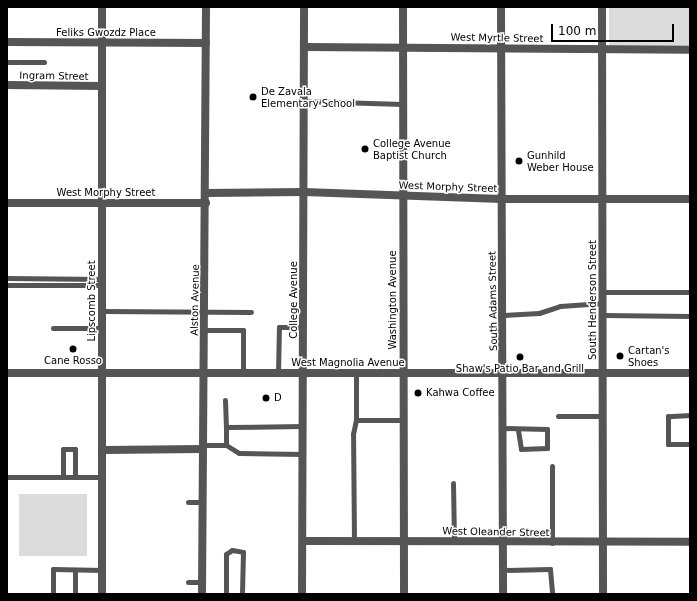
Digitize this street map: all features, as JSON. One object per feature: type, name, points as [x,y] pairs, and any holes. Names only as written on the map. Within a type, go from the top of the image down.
[{"type":"street","name":"Lipscomb Street","points":[[102,7],[102,373],[104,450],[102,594]]},
{"type":"street","name":"Alston Avenue","points":[[202,594],[206,203],[206,7]]},
{"type":"street","name":"College Avenue","points":[[302,594],[304,7]]},
{"type":"street","name":"Washington Avenue","points":[[403,7],[404,594]]},
{"type":"street","name":"South Adams Street","points":[[501,7],[500,48],[504,373],[503,594]]},
{"type":"street","name":"South Henderson Street","points":[[602,7],[603,594]]},
{"type":"street","name":"Feliks Gwozdz Place","points":[[7,42],[102,44],[206,43]]},
{"type":"street","name":"West Myrtle Street","points":[[304,46],[690,50]]},
{"type":"street","name":"Ingram Street","points":[[7,85],[102,86]]},
{"type":"street","name":"West Morphy Street","points":[[206,193],[304,192],[502,199],[690,200]]},
{"type":"street","name":"West Morphy Street","points":[[7,203],[206,203]]},
{"type":"street","name":"West Magnolia Avenue","points":[[7,373],[690,373]]},
{"type":"street","points":[[104,450],[203,447]]},
{"type":"street","name":"West Oleander Street","points":[[303,542],[690,542]]},
{"type":"lane","points":[[7,62],[44,62]]},
{"type":"lane","points":[[304,100],[403,104]]},
{"type":"lane","points":[[7,278],[102,282]]},
{"type":"lane","points":[[7,285],[102,282]]},
{"type":"lane","points":[[603,292],[690,292]]},
{"type":"lane","points":[[503,314],[539,313],[560,306],[603,303]]},
{"type":"lane","points":[[102,311],[251,312]]},
{"type":"lane","points":[[603,315],[690,316]]},
{"type":"lane","points":[[278,373],[279,327],[303,327]]},
{"type":"lane","points":[[53,328],[102,328]]},
{"type":"lane","points":[[205,330],[243,330],[243,373]]},
{"type":"lane","points":[[354,542],[353,434],[356,420],[356,373]]},
{"type":"lane","points":[[225,400],[226,445]]},
{"type":"lane","points":[[690,415],[668,416],[668,444],[690,444]]},
{"type":"lane","points":[[558,416],[603,416]]},
{"type":"lane","points":[[356,420],[403,420]]},
{"type":"lane","points":[[226,427],[303,426]]},
{"type":"lane","points":[[503,428],[547,429],[547,448],[521,449],[518,429]]},
{"type":"lane","points":[[203,447],[226,445],[239,453],[303,454]]},
{"type":"lane","points":[[62,477],[63,449],[75,449],[75,477]]},
{"type":"lane","points":[[552,466],[552,543]]},
{"type":"lane","points":[[7,477],[103,477]]},
{"type":"lane","points":[[453,484],[454,542]]},
{"type":"lane","points":[[188,502],[203,502]]},
{"type":"lane","points":[[226,594],[226,554],[237,550],[243,552],[242,594]]},
{"type":"lane","points":[[53,594],[53,569],[103,570]]},
{"type":"lane","points":[[503,570],[550,569],[552,594]]},
{"type":"lane","points":[[75,570],[75,594]]},
{"type":"lane","points":[[188,582],[202,582]]},
{"type":"shaded area","points":[[609,7],[690,7],[690,46],[609,46]]},
{"type":"shaded area","points":[[19,494],[87,494],[87,556],[19,556]]},
{"type":"place","name":"De Zavala Elementary School","points":[[253,97]]},
{"type":"place","name":"College Avenue Baptist Church","points":[[365,149]]},
{"type":"place","name":"Gunhild Weber House","points":[[519,161]]},
{"type":"place","name":"Cane Rosso","points":[[73,349]]},
{"type":"place","name":"Cartan's Shoes","points":[[620,356]]},
{"type":"place","name":"Shaw's Patio Bar and Grill","points":[[520,357]]},
{"type":"place","name":"Kahwa Coffee","points":[[418,393]]},
{"type":"place","name":"D","points":[[266,398]]}]
